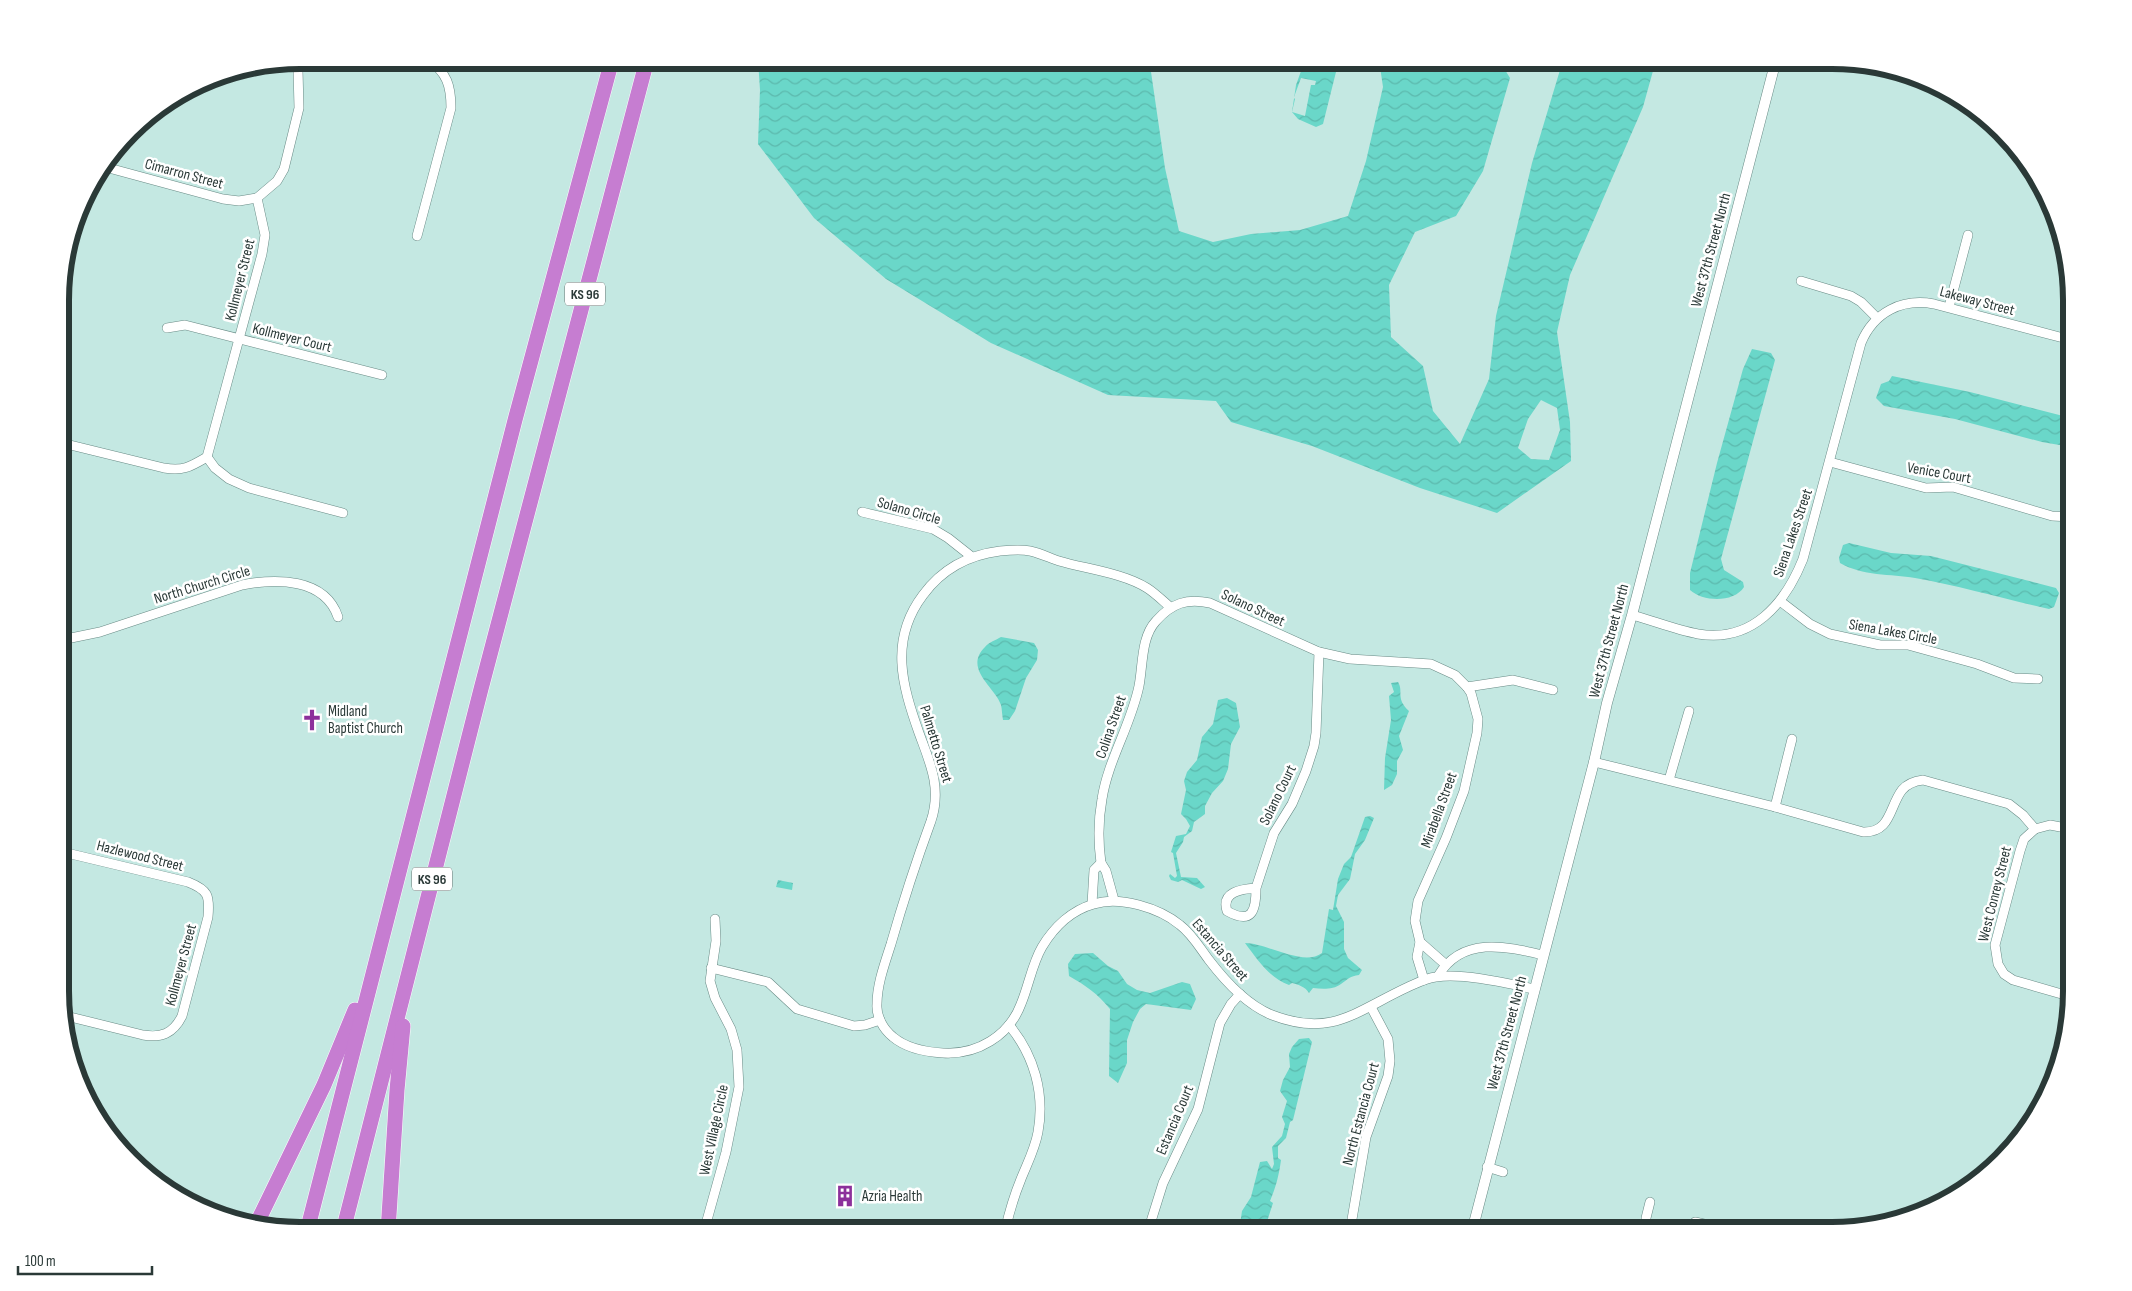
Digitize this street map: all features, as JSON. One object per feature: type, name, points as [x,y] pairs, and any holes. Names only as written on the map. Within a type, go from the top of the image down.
[{"type":"highway","name":"KS 96","points":[[309,1222],[515,420],[610,69]]},
{"type":"highway","name":"KS 96","points":[[345,1222],[424,910],[645,69]]},
{"type":"highway","points":[[259,1219],[324,1084],[349,1027],[363,988],[401,863]]},
{"type":"highway","points":[[389,1222],[399,1060],[407,995],[424,910]]},
{"type":"street","points":[[257,198],[277,181],[284,169],[299,108],[298,69]]},
{"type":"street","points":[[417,236],[451,108],[451,92],[446,78],[440,69]]},
{"type":"street","name":"West 37th Street North","points":[[1474,1222],[1594,762],[1607,703],[1632,615],[1774,69]]},
{"type":"street","name":"Cimarron Street","points":[[110,168],[223,198],[239,201],[257,198]]},
{"type":"street","name":"Kollmeyer Street","points":[[207,457],[265,235],[257,198]]},
{"type":"street","points":[[1949,307],[1968,234]]},
{"type":"street","points":[[1801,281],[1851,296],[1861,302],[1877,318]]},
{"type":"street","name":"Lakeway Street","points":[[1877,318],[1891,309],[1906,303],[1924,302],[2063,338]]},
{"type":"street","name":"Siena Lakes Street","points":[[1632,615],[1698,634],[1720,635],[1749,627],[1764,617],[1780,601],[1794,582],[1803,559],[1859,349],[1866,332],[1877,318]]},
{"type":"street","name":"Kollmeyer Court","points":[[167,328],[185,325],[382,375]]},
{"type":"street","points":[[69,445],[178,470],[189,468],[207,457],[215,468],[229,479],[249,488],[343,513]]},
{"type":"street","name":"Venice Court","points":[[1830,462],[1926,488],[1953,487],[2052,516],[2063,517]]},
{"type":"street","name":"Solano Circle","points":[[862,512],[933,529],[972,557]]},
{"type":"street","points":[[972,557],[1006,550],[1028,550],[1056,560],[1131,580],[1147,588],[1170,608]]},
{"type":"street","name":"Palmetto Street","points":[[880,1020],[877,1003],[882,973],[937,797],[933,770],[902,680],[902,646],[912,613],[929,586],[953,566],[972,557]]},
{"type":"street","name":"North Church Circle","points":[[69,638],[100,632],[242,585],[258,582],[295,583],[314,589],[330,601],[338,617]]},
{"type":"street","name":"Solano Street","points":[[1170,608],[1187,601],[1197,600],[1210,603],[1319,652],[1350,659],[1431,664],[1455,676],[1467,687]]},
{"type":"street","name":"Siena Lakes Circle","points":[[1780,601],[1810,624],[1830,634],[1880,645],[1908,645],[1977,664],[2014,678],[2038,679]]},
{"type":"street","name":"Colina Street","points":[[1114,900],[1106,871],[1101,863],[1097,831],[1102,796],[1139,687],[1147,636],[1156,621],[1170,608]]},
{"type":"street","name":"Solano Court","points":[[1256,888],[1274,833],[1292,804],[1314,746],[1319,652]]},
{"type":"street","points":[[1467,687],[1512,680],[1553,690]]},
{"type":"street","name":"Mirabella Street","points":[[1424,980],[1417,957],[1420,942],[1415,922],[1418,900],[1464,791],[1477,733],[1478,719],[1474,701],[1467,687]]},
{"type":"street","points":[[1669,780],[1688,711]]},
{"type":"street","points":[[1775,807],[1792,739]]},
{"type":"street","points":[[1594,762],[1775,807],[1862,832],[1876,831],[1883,825],[1893,811],[1902,789],[1912,782],[1922,780],[2009,804],[2023,815],[2035,829],[2050,825],[2063,827]]},
{"type":"street","name":"West Conrey Street","points":[[2035,829],[2027,835],[2022,845],[1996,939],[1995,951],[2000,970],[2008,977],[2063,994]]},
{"type":"street","name":"Hazlewood Street","points":[[69,854],[188,882],[200,887],[208,895]]},
{"type":"street","name":"Colina Street","points":[[1092,904],[1094,870],[1101,863]]},
{"type":"street","name":"Kollmeyer Street","points":[[70,1017],[143,1035],[155,1037],[166,1035],[178,1024],[182,1016],[208,917],[208,895]]},
{"type":"street","name":"Estancia Street","points":[[880,1020],[885,1029],[894,1038],[910,1047],[945,1053],[965,1052],[982,1046],[997,1037],[1009,1025],[1020,1008],[1040,950],[1055,928],[1092,904],[1114,900],[1149,908],[1178,923],[1240,994],[1267,1013],[1300,1023],[1328,1024],[1340,1021],[1424,980],[1438,976],[1491,980],[1534,989]]},
{"type":"street","name":"West Village Circle","points":[[707,1222],[726,1152],[739,1087],[737,1050],[731,1029],[715,998],[710,980],[716,941],[715,919]]},
{"type":"street","points":[[1420,942],[1445,964]]},
{"type":"street","points":[[1438,976],[1445,964],[1459,954],[1481,947],[1508,947],[1543,955]]},
{"type":"street","points":[[711,968],[768,982],[786,1001],[805,1012],[854,1026],[865,1026],[880,1020]]},
{"type":"street","name":"Estancia Court","points":[[1151,1222],[1163,1183],[1198,1109],[1220,1023],[1230,1004],[1240,994]]},
{"type":"street","name":"North Estancia Court","points":[[1352,1222],[1366,1137],[1388,1076],[1390,1061],[1388,1039],[1371,1007]]},
{"type":"street","points":[[1007,1222],[1012,1201],[1038,1132],[1040,1100],[1034,1068],[1028,1052],[1009,1025]]},
{"type":"street","points":[[1487,1168],[1503,1172]]},
{"type":"street","points":[[1646,1218],[1650,1202]]},
{"type":"water","points":[[759,69],[1151,69],[1165,168],[1179,231],[1213,242],[1251,234],[1300,230],[1348,216],[1366,161],[1383,87],[1380,69],[1504,69],[1510,78],[1483,171],[1456,216],[1415,232],[1389,285],[1391,337],[1423,366],[1433,411],[1460,444],[1489,379],[1496,316],[1532,163],[1560,69],[1654,69],[1643,107],[1570,275],[1557,332],[1570,422],[1571,461],[1497,513],[1420,488],[1312,446],[1231,422],[1216,401],[1108,395],[991,343],[886,279],[814,218],[758,144],[760,90]],"holes":[[[1541,400],[1557,408],[1560,430],[1549,460],[1531,459],[1518,448],[1528,419]]]},
{"type":"water","points":[[1302,69],[1338,69],[1323,124],[1316,127],[1298,119],[1292,112],[1296,85]]},
{"type":"water","points":[[1752,349],[1771,353],[1775,360],[1721,559],[1724,570],[1743,582],[1744,587],[1733,596],[1710,599],[1690,590],[1690,573],[1717,463],[1743,369]]},
{"type":"water","points":[[1892,376],[1970,392],[2063,416],[2063,446],[2042,442],[1955,419],[1884,406],[1876,398],[1881,384],[1889,381]]},
{"type":"water","points":[[1849,543],[1891,553],[1931,556],[2056,588],[2059,593],[2054,607],[2049,609],[1932,581],[1858,570],[1840,563],[1839,558],[1843,545]]},
{"type":"water","points":[[1001,637],[1034,643],[1038,650],[1037,660],[1026,678],[1015,711],[1009,720],[1003,720],[998,698],[982,678],[977,663],[979,655],[985,647]]},
{"type":"water","points":[[1398,682],[1402,702],[1409,711],[1399,736],[1403,750],[1397,761],[1397,774],[1392,785],[1384,790],[1385,758],[1391,720],[1389,696],[1394,692],[1391,683]]},
{"type":"water","points":[[1227,698],[1236,703],[1240,727],[1231,744],[1228,769],[1223,781],[1212,793],[1205,806],[1205,814],[1194,822],[1192,831],[1184,837],[1176,853],[1181,877],[1197,878],[1205,887],[1201,889],[1182,880],[1178,882],[1171,880],[1170,874],[1175,878],[1177,876],[1173,853],[1171,852],[1176,836],[1186,834],[1190,826],[1181,814],[1186,790],[1184,781],[1187,772],[1197,760],[1202,737],[1213,724],[1218,700]]},
{"type":"water","points":[[1370,816],[1374,818],[1365,840],[1355,854],[1350,879],[1338,895],[1336,906],[1344,922],[1344,949],[1348,958],[1362,970],[1359,975],[1351,977],[1338,986],[1327,989],[1313,988],[1309,993],[1299,985],[1292,983],[1289,985],[1282,982],[1269,973],[1245,943],[1295,956],[1314,957],[1322,953],[1329,909],[1333,910],[1338,879],[1344,864],[1351,857],[1365,817]]},
{"type":"water","points":[[778,880],[793,883],[792,890],[776,887]]},
{"type":"water","points":[[1093,953],[1108,966],[1118,971],[1127,984],[1137,990],[1150,993],[1182,982],[1190,984],[1196,999],[1191,1010],[1146,1004],[1140,1009],[1127,1040],[1127,1063],[1118,1083],[1109,1076],[1110,1009],[1091,990],[1069,976],[1068,964],[1075,954]]},
{"type":"water","points":[[1309,1038],[1312,1042],[1293,1120],[1290,1122],[1286,1138],[1278,1146],[1278,1158],[1281,1160],[1276,1186],[1270,1201],[1273,1203],[1267,1222],[1240,1222],[1242,1211],[1251,1197],[1260,1162],[1267,1161],[1272,1169],[1274,1164],[1272,1147],[1282,1136],[1285,1124],[1282,1117],[1287,1101],[1280,1091],[1290,1067],[1289,1054],[1299,1039]]},
{"type":"pier","points":[[1301,78],[1316,81],[1315,85],[1311,85],[1305,116],[1292,112],[1295,99],[1292,96],[1294,97]]},
{"type":"place","name":"Midland Baptist Church","points":[[312,720]]},
{"type":"place","name":"Azria Health","points":[[845,1196]]}]
